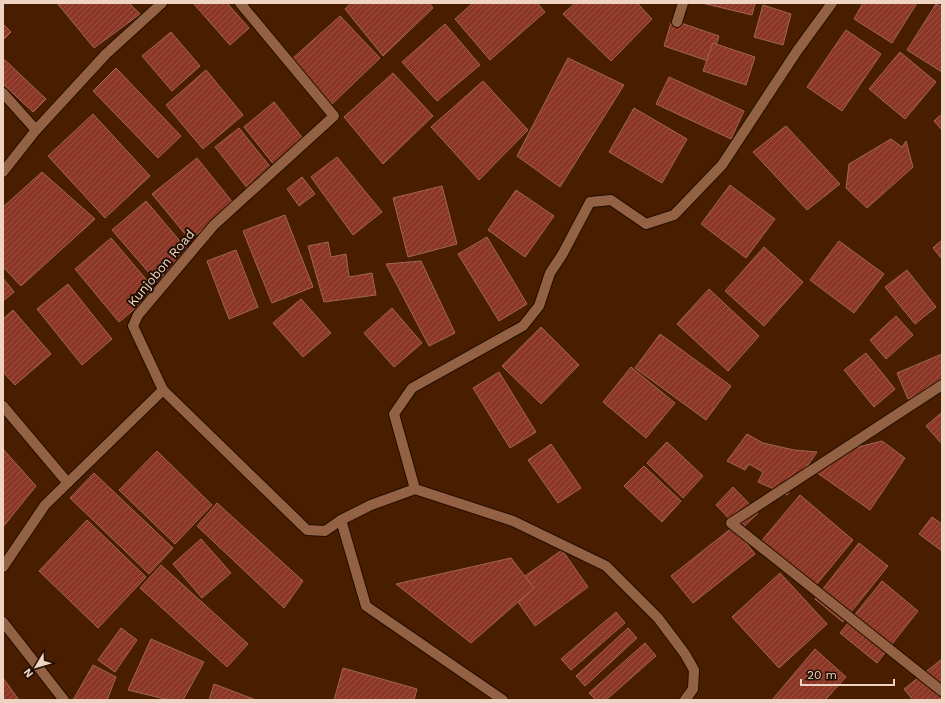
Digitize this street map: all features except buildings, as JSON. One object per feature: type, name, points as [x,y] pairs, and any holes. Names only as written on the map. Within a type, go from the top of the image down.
[{"type":"street","points":[[3,172],[36,130],[106,54],[162,3]]},
{"type":"street","name":"Kunjobon Road","points":[[163,390],[133,326],[138,315],[214,226],[334,116],[240,3]]},
{"type":"street","points":[[677,22],[683,3]]},
{"type":"street","points":[[414,489],[394,414],[412,388],[523,326],[539,306],[550,273],[562,255],[590,202],[611,200],[646,224],[674,215],[722,165],[797,51],[832,3]]},
{"type":"street","points":[[3,93],[36,130]]},
{"type":"street","points":[[942,385],[731,523],[942,691]]},
{"type":"street","points":[[3,567],[45,505],[163,390],[307,530],[325,531],[341,520],[371,505],[414,489],[513,521],[606,566],[658,618],[685,654],[694,670],[693,689],[685,700]]},
{"type":"street","points":[[3,406],[67,482]]},
{"type":"street","points":[[341,520],[366,606],[503,700]]},
{"type":"street","points":[[3,622],[64,700]]}]
